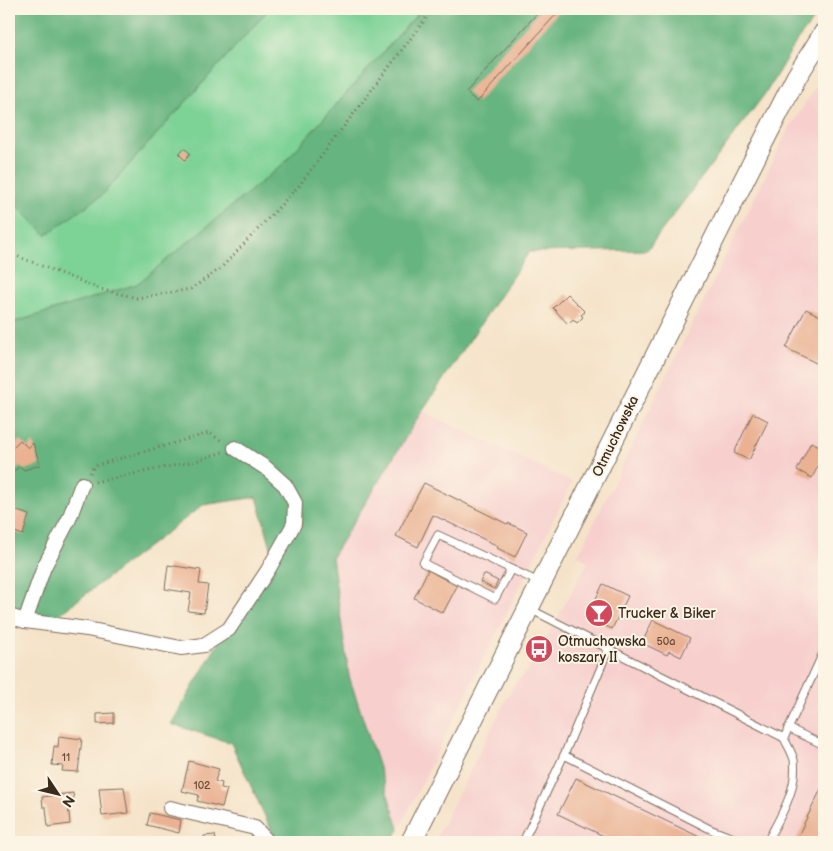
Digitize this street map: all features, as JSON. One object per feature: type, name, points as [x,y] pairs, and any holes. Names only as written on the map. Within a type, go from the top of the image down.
[{"type":"main road","name":"Otmuchowska","points":[[411,842],[758,152],[797,76],[824,33]]},
{"type":"street","points":[[9,616],[25,621],[88,629],[181,648],[204,645],[229,628],[268,570],[294,524],[295,503],[285,485],[266,468],[235,448]]},
{"type":"street","points":[[25,621],[44,567],[69,519],[82,484]]},
{"type":"street","points":[[170,808],[255,828],[268,842]]},
{"type":"lane","points":[[511,569],[495,600],[423,563],[438,535],[511,569],[541,583]]},
{"type":"lane","points":[[528,608],[784,738],[794,758],[794,773],[790,796],[767,842]]},
{"type":"lane","points":[[523,842],[564,755],[609,648]]},
{"type":"lane","points":[[784,738],[824,651]]},
{"type":"lane","points":[[788,728],[824,746]]},
{"type":"lane","points":[[564,755],[712,830],[744,842]]},
{"type":"path","points":[[9,253],[100,289],[137,298],[191,289],[221,268],[298,187],[433,9]]},
{"type":"path","points":[[82,484],[94,466],[209,433],[235,448]]},
{"type":"path","points":[[82,484],[196,461],[235,448]]},
{"type":"shaded area","points":[[824,74],[824,842],[434,842],[513,686],[529,669],[588,562],[578,555],[788,130]]},
{"type":"shaded area","points":[[422,411],[572,482],[399,829],[349,676],[332,557]]},
{"type":"green space","points":[[9,9],[269,9],[102,195],[46,235],[9,198]]},
{"type":"green space","points":[[269,9],[422,9],[282,165],[137,284],[9,324],[9,198],[46,235],[102,195]]},
{"type":"green space","points":[[422,9],[822,9],[796,42],[767,91],[647,250],[529,252],[422,411],[332,557],[349,676],[399,829],[392,842],[277,842],[231,743],[171,724],[272,551],[257,497],[203,505],[49,622],[9,608],[9,324],[137,284],[282,165]]},
{"type":"building","points":[[541,9],[560,10],[477,102],[466,92]]},
{"type":"building","points":[[184,148],[190,153],[185,160],[179,154]]},
{"type":"building","points":[[567,294],[585,312],[577,323],[573,319],[568,324],[553,308]]},
{"type":"building","points":[[806,309],[824,318],[824,367],[786,348]]},
{"type":"building","points":[[753,413],[768,421],[749,460],[734,453]]},
{"type":"building","points":[[20,440],[28,448],[33,443],[40,465],[24,470],[20,466],[9,476],[9,451]]},
{"type":"building","points":[[811,442],[824,448],[824,454],[812,478],[797,470]]},
{"type":"building","points":[[424,483],[527,532],[515,557],[497,548],[498,546],[433,515],[418,547],[396,536]]},
{"type":"building","points":[[9,508],[29,515],[23,535],[9,530]]},
{"type":"building","points":[[168,565],[201,570],[199,584],[208,585],[204,613],[188,611],[191,593],[165,589]]},
{"type":"building","points":[[428,570],[457,586],[443,613],[414,598]]},
{"type":"building","points":[[484,574],[498,581],[494,589],[480,582]]},
{"type":"building","points":[[603,584],[628,596],[612,629],[587,617]]},
{"type":"building","points":[[653,620],[690,638],[681,657],[669,651],[667,655],[642,643]]},
{"type":"building","points":[[114,713],[114,723],[97,724],[97,714]]},
{"type":"building","points":[[59,736],[82,739],[78,772],[62,771],[63,766],[52,765],[54,746],[58,747]]},
{"type":"building","points":[[189,761],[219,769],[215,781],[222,783],[221,788],[227,789],[222,807],[197,801],[199,795],[182,791]]},
{"type":"building","points":[[576,778],[710,842],[616,842],[558,814]]},
{"type":"building","points":[[824,783],[824,842],[795,842]]},
{"type":"building","points":[[124,787],[128,813],[102,816],[99,788]]},
{"type":"building","points":[[73,793],[74,802],[68,803],[70,824],[48,827],[46,807],[43,807],[42,797]]},
{"type":"building","points":[[150,813],[181,820],[179,833],[147,825]]},
{"type":"building","points":[[215,835],[216,842],[204,842],[204,836]]},
{"type":"place","name":"Trucker & Biker","points":[[599,613]]},
{"type":"place","name":"Otmuchowska koszary II","points":[[539,649]]}]
